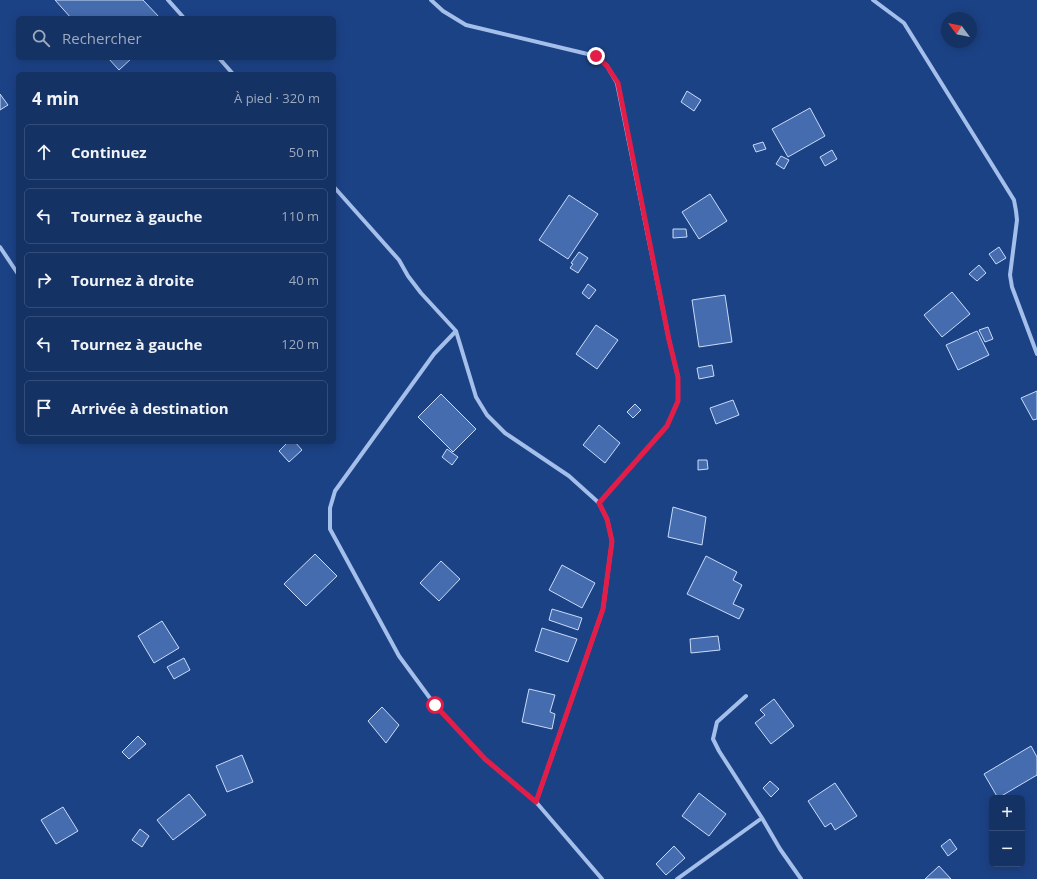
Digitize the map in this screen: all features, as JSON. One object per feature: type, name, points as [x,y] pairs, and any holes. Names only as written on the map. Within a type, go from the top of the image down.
[{"type":"street","points":[[168,0],[182,16]]},
{"type":"street","points":[[431,0],[443,11],[466,25],[596,56],[607,66],[618,83],[669,340],[678,377],[678,401],[667,426],[599,503]]},
{"type":"street","points":[[873,0],[904,23],[1014,200],[1017,220],[1010,275],[1012,287],[1037,354]]},
{"type":"street","points":[[221,60],[232,72]]},
{"type":"street","points":[[336,189],[398,260],[421,294],[456,331],[476,397],[487,415],[505,433],[569,476],[599,503],[607,519],[612,541],[603,609],[536,802]]},
{"type":"street","points":[[0,247],[16,271]]},
{"type":"street","points":[[456,331],[434,354],[335,492],[330,508],[330,529],[399,656],[435,705],[485,759],[536,802],[602,879]]},
{"type":"street","points":[[746,696],[717,722],[713,739],[780,849],[802,879]]},
{"type":"street","points":[[677,879],[762,818]]},
{"type":"building","points":[[55,0],[143,0],[158,16],[69,16]]},
{"type":"building","points":[[110,60],[130,60],[119,70]]},
{"type":"building","points":[[687,91],[701,100],[694,111],[681,102]]},
{"type":"building","points":[[0,94],[8,105],[0,110]]},
{"type":"building","points":[[810,108],[825,136],[788,157],[772,129]]},
{"type":"building","points":[[763,142],[766,149],[756,152],[753,145]]},
{"type":"building","points":[[832,150],[837,159],[825,166],[820,157]]},
{"type":"building","points":[[781,156],[789,160],[784,169],[776,164]]},
{"type":"building","points":[[710,194],[727,221],[699,239],[682,212]]},
{"type":"building","points":[[569,195],[598,214],[568,259],[539,240]]},
{"type":"building","points":[[673,229],[686,229],[687,237],[673,238]]},
{"type":"building","points":[[999,247],[1006,258],[996,264],[989,254]]},
{"type":"building","points":[[579,252],[588,258],[578,273],[570,268],[573,264],[571,263]]},
{"type":"building","points":[[979,265],[986,273],[977,281],[969,274]]},
{"type":"building","points":[[588,284],[596,290],[589,299],[582,293]]},
{"type":"building","points":[[952,292],[970,314],[942,337],[924,315]]},
{"type":"building","points":[[725,295],[732,342],[699,347],[692,300]]},
{"type":"building","points":[[596,325],[618,340],[597,369],[576,354]]},
{"type":"building","points":[[988,327],[993,339],[985,342],[979,330]]},
{"type":"building","points":[[977,331],[989,355],[958,370],[946,345]]},
{"type":"building","points":[[712,365],[714,376],[699,379],[697,368]]},
{"type":"building","points":[[1037,391],[1037,419],[1033,420],[1021,398]]},
{"type":"building","points":[[441,394],[476,429],[453,452],[418,417]]},
{"type":"building","points":[[733,400],[739,415],[716,424],[710,408]]},
{"type":"building","points":[[635,404],[641,410],[633,418],[627,412]]},
{"type":"building","points":[[599,425],[620,443],[605,463],[583,445]]},
{"type":"building","points":[[286,444],[297,444],[302,450],[289,462],[279,451]]},
{"type":"building","points":[[447,449],[458,457],[452,465],[442,457]]},
{"type":"building","points":[[698,460],[707,460],[708,469],[698,470]]},
{"type":"building","points":[[673,507],[706,517],[702,545],[668,537]]},
{"type":"building","points":[[315,554],[337,576],[306,606],[284,584]]},
{"type":"building","points":[[706,556],[737,572],[733,580],[742,585],[733,604],[744,609],[739,619],[687,594]]},
{"type":"building","points":[[441,561],[460,579],[439,601],[420,583]]},
{"type":"building","points":[[562,565],[595,583],[582,608],[549,590]]},
{"type":"building","points":[[552,609],[582,618],[578,630],[549,620]]},
{"type":"building","points":[[162,621],[179,648],[154,663],[138,636]]},
{"type":"building","points":[[542,628],[577,639],[568,662],[535,651]]},
{"type":"building","points":[[718,636],[720,650],[691,653],[690,639]]},
{"type":"building","points":[[184,658],[190,670],[174,679],[167,667]]},
{"type":"building","points":[[529,689],[555,695],[550,712],[555,714],[552,729],[522,722]]},
{"type":"building","points":[[774,699],[794,726],[771,744],[755,723],[765,715],[760,710]]},
{"type":"building","points":[[382,707],[399,725],[386,743],[368,721]]},
{"type":"building","points":[[138,736],[146,744],[129,759],[122,752]]},
{"type":"building","points":[[1031,746],[1037,757],[1037,775],[1003,795],[996,795],[984,774]]},
{"type":"building","points":[[242,755],[253,782],[227,792],[216,766]]},
{"type":"building","points":[[770,781],[779,789],[771,797],[763,788]]},
{"type":"building","points":[[835,783],[857,816],[835,830],[831,823],[825,827],[808,801]]},
{"type":"building","points":[[699,793],[726,814],[709,836],[682,816]]},
{"type":"building","points":[[189,794],[206,815],[173,840],[157,820]]},
{"type":"building","points":[[63,807],[78,831],[56,844],[41,820]]},
{"type":"building","points":[[140,829],[149,836],[142,847],[132,840]]},
{"type":"building","points":[[950,839],[957,849],[948,856],[941,846]]},
{"type":"building","points":[[674,846],[685,858],[666,875],[656,864]]},
{"type":"building","points":[[939,866],[951,879],[925,879]]},
{"type":"route","points":[[435,705],[485,759],[536,802],[603,609],[612,541],[607,519],[599,503],[667,426],[678,401],[678,377],[669,340],[618,83],[607,66],[596,56]]}]
